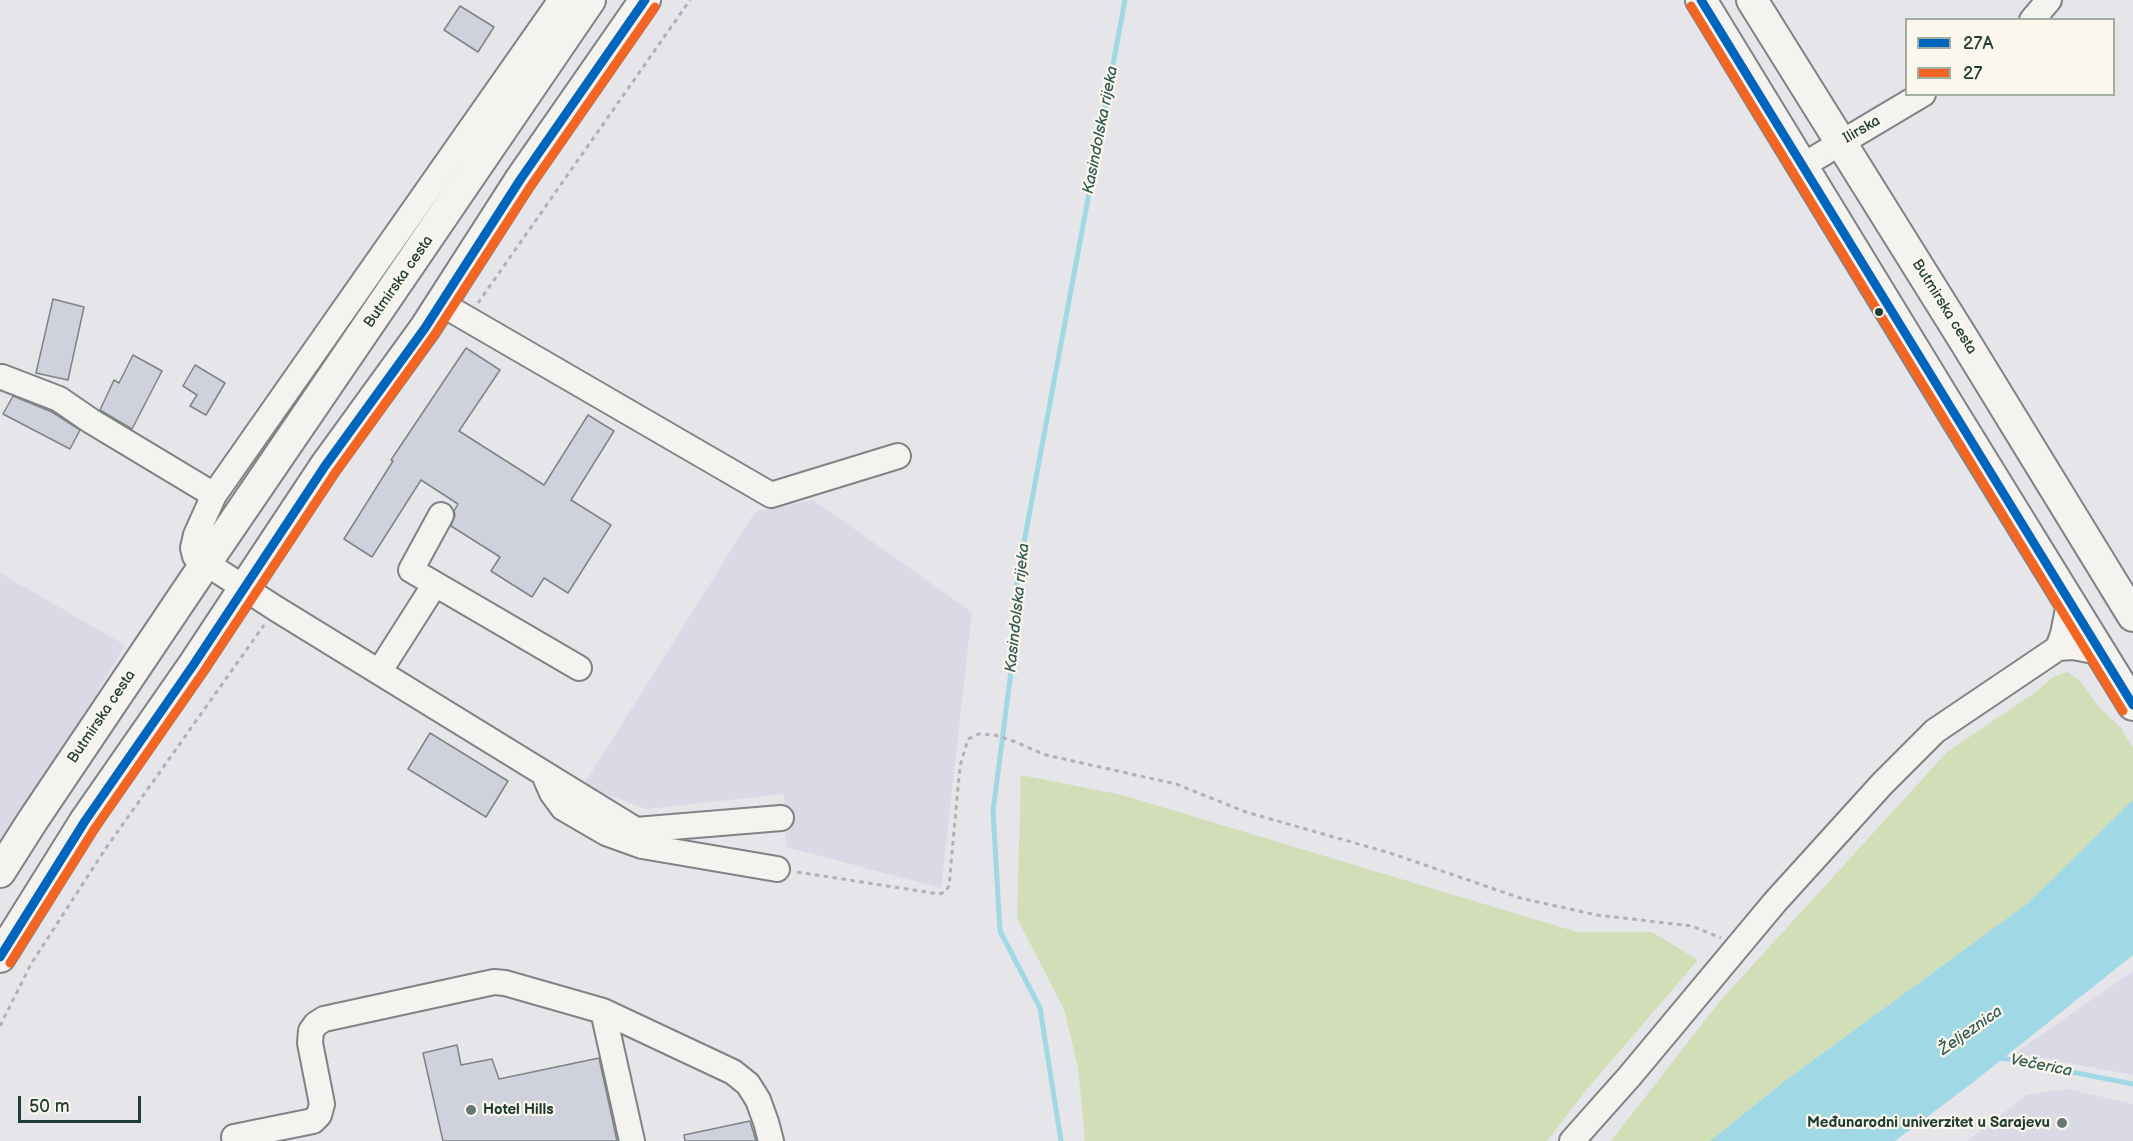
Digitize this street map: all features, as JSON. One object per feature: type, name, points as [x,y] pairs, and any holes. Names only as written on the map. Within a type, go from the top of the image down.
[{"type":"main road","name":"Butmirska cesta","points":[[0,872],[39,810],[206,563],[590,0]]},
{"type":"main road","points":[[0,957],[85,821],[194,664],[325,466],[425,327],[520,180],[645,0]]},
{"type":"main road","points":[[1701,0],[2133,705]]},
{"type":"main road","name":"Butmirska cesta","points":[[1752,0],[2133,616]]},
{"type":"street","name":"Butmirska cesta","points":[[206,563],[195,556],[193,548],[214,495],[561,0]]},
{"type":"street","points":[[2034,18],[2049,0]]},
{"type":"street","name":"Ilirska","points":[[1802,166],[1920,96]]},
{"type":"street","points":[[440,303],[771,495],[898,456]]},
{"type":"street","points":[[2,377],[59,399],[91,421],[214,495]]},
{"type":"street","points":[[441,515],[411,570],[579,668]]},
{"type":"street","points":[[206,563],[636,831],[781,818]]},
{"type":"street","points":[[379,672],[435,584]]},
{"type":"street","points":[[2058,648],[2069,604]]},
{"type":"street","points":[[1572,1141],[1740,946],[1775,902],[1866,801],[1935,731],[2058,648],[2073,647],[2099,652]]},
{"type":"street","points":[[544,774],[552,794],[564,808],[606,833],[642,846],[777,869]]},
{"type":"street","points":[[234,1137],[313,1121],[319,1114],[322,1104],[310,1043],[311,1031],[324,1019],[494,982],[505,983],[603,1011],[734,1072],[748,1084],[758,1100],[771,1141]]},
{"type":"street","points":[[603,1011],[632,1141]]},
{"type":"path","points":[[466,320],[690,0]]},
{"type":"path","points":[[0,1026],[32,964],[106,848],[275,608]]},
{"type":"path","points":[[777,869],[939,894],[945,891],[949,886],[960,766],[968,739],[979,734],[995,735],[1046,755],[1176,784],[1245,812],[1390,853],[1521,898],[1598,915],[1692,926],[1740,946]]},
{"type":"shaded area","points":[[813,500],[972,612],[941,888],[786,847],[784,794],[647,809],[583,786],[755,512]]},
{"type":"shaded area","points":[[0,573],[125,645],[0,858]]},
{"type":"shaded area","points":[[2133,971],[2133,1075],[2015,1053]]},
{"type":"shaded area","name":"Međunarodni univerzitet u Sarajevu","points":[[2067,1089],[2133,1104],[2133,1141],[1967,1141],[2027,1095]]},
{"type":"green space","points":[[2068,672],[2079,680],[2099,707],[2121,728],[2133,748],[2133,800],[2028,903],[1786,1080],[1710,1141],[1611,1141],[1720,1001],[1947,752],[2037,691],[2053,677]]},
{"type":"green space","points":[[1021,775],[1122,795],[1577,932],[1652,932],[1698,960],[1587,1089],[1547,1141],[1085,1141],[1078,1067],[1064,1009],[1017,918]]},
{"type":"water","name":"Željeznica","points":[[2133,800],[2133,955],[1971,1084],[1895,1141],[1710,1141],[1786,1080],[2028,903]]},
{"type":"building","points":[[460,6],[494,27],[478,52],[444,30]]},
{"type":"building","points":[[53,299],[84,307],[68,380],[36,373]]},
{"type":"building","points":[[466,348],[500,370],[459,431],[544,485],[588,415],[614,431],[571,500],[611,525],[568,593],[544,578],[532,597],[491,571],[500,557],[451,526],[458,504],[421,480],[372,557],[344,539],[393,461],[391,460]]},
{"type":"building","points":[[133,355],[162,371],[132,429],[100,410],[114,380],[119,383]]},
{"type":"building","points":[[195,365],[225,383],[206,415],[190,406],[197,395],[183,386]]},
{"type":"building","points":[[13,396],[52,412],[80,430],[70,449],[3,414]]},
{"type":"building","points":[[430,733],[508,781],[486,817],[408,769]]},
{"type":"building","points":[[457,1045],[461,1065],[492,1059],[499,1079],[599,1058],[617,1141],[443,1141],[423,1053]]},
{"type":"building","points":[[750,1121],[756,1141],[685,1141],[684,1135]]},
{"type":"waterway","name":"Kasindolska rijeka","points":[[1061,1141],[1040,1008],[1000,931],[993,811],[1013,656],[1017,580],[1125,0]]},
{"type":"waterway","name":"Večerica","points":[[1996,1057],[2133,1084]]},
{"type":"transit line","name":"27A","points":[[0,957],[85,821],[194,664],[325,466],[425,328],[520,180],[645,0]]},
{"type":"transit line","name":"27A","points":[[1701,0],[2133,705]]},
{"type":"transit line","name":"27","points":[[1691,6],[2123,711]]},
{"type":"transit line","name":"27","points":[[10,963],[95,828],[204,671],[335,473],[435,334],[530,187],[655,7]]},
{"type":"place","name":"Hotel Hills","points":[[471,1110]]},
{"type":"place","name":"Međunarodni univerzitet u Sarajevu","points":[[2062,1123]]}]
